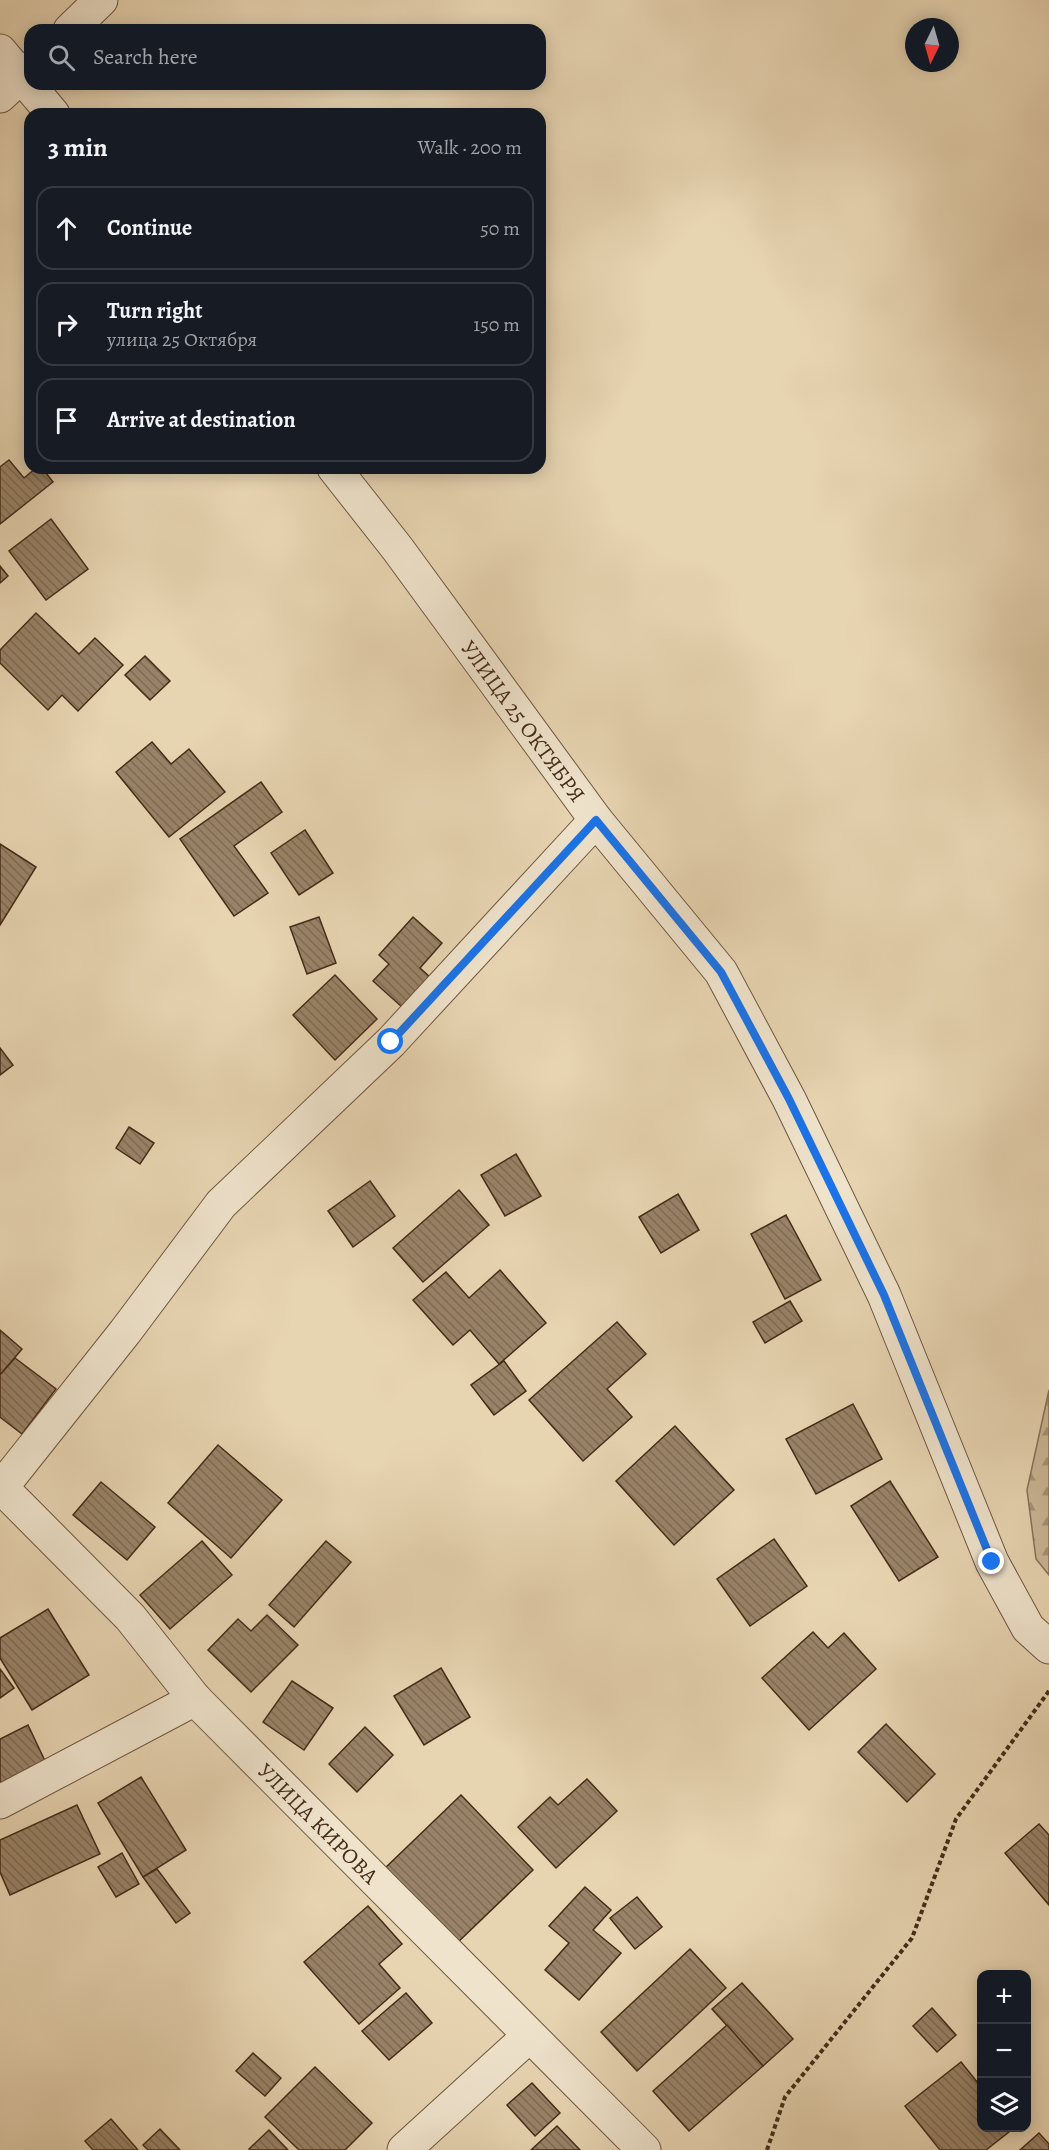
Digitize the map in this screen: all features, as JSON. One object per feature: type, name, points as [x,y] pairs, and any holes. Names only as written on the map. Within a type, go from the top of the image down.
[{"type":"street","points":[[76,24],[101,0]]},
{"type":"street","points":[[0,51],[17,80]]},
{"type":"street","points":[[27,90],[46,108]]},
{"type":"street","name":"УЛИЦА 25 ОКТЯБРЯ","points":[[339,474],[397,548],[596,820],[721,972],[789,1099],[884,1295],[992,1562],[1028,1628],[1049,1647]]},
{"type":"street","points":[[1,1487],[125,1332],[221,1204],[391,1042],[596,820]]},
{"type":"street","name":"УЛИЦА КИРОВА","points":[[1,1487],[130,1617],[195,1699],[644,2150]]},
{"type":"street","points":[[0,1802],[195,1699]]},
{"type":"street","points":[[404,2150],[529,2036]]},
{"type":"path","points":[[767,2150],[785,2097],[912,1938],[956,1819],[1049,1690]]},
{"type":"green space","points":[[1049,1390],[1049,1575],[1036,1559],[1027,1490]]},
{"type":"building","points":[[9,460],[24,478],[29,474],[47,474],[53,482],[0,524],[0,467]]},
{"type":"building","points":[[51,519],[88,569],[46,600],[9,551]]},
{"type":"building","points":[[0,566],[8,576],[0,583]]},
{"type":"building","points":[[36,613],[79,654],[95,638],[123,665],[78,711],[62,695],[48,710],[0,663],[0,650]]},
{"type":"building","points":[[145,656],[170,681],[150,700],[125,675]]},
{"type":"building","points":[[152,742],[171,764],[189,749],[225,792],[169,837],[116,772]]},
{"type":"building","points":[[261,782],[282,812],[234,846],[268,893],[234,916],[180,839]]},
{"type":"building","points":[[305,830],[333,873],[299,895],[271,853]]},
{"type":"building","points":[[0,844],[36,867],[0,925]]},
{"type":"building","points":[[319,917],[336,963],[307,974],[290,927]]},
{"type":"building","points":[[413,917],[442,943],[420,968],[430,977],[402,1007],[373,981],[389,964],[379,955]]},
{"type":"building","points":[[335,975],[377,1019],[335,1060],[293,1015]]},
{"type":"building","points":[[0,1048],[13,1065],[0,1075]]},
{"type":"building","points":[[129,1127],[154,1143],[140,1164],[116,1148]]},
{"type":"building","points":[[516,1154],[541,1196],[505,1216],[481,1175]]},
{"type":"building","points":[[370,1181],[395,1216],[353,1247],[328,1211]]},
{"type":"building","points":[[459,1190],[489,1225],[423,1282],[393,1248]]},
{"type":"building","points":[[678,1194],[699,1230],[661,1253],[639,1217]]},
{"type":"building","points":[[786,1215],[821,1280],[785,1299],[751,1234]]},
{"type":"building","points":[[500,1270],[546,1323],[499,1364],[470,1330],[453,1345],[413,1300],[446,1272],[469,1298]]},
{"type":"building","points":[[790,1301],[802,1321],[765,1343],[753,1322]]},
{"type":"building","points":[[617,1322],[646,1354],[607,1389],[632,1417],[583,1461],[529,1400]]},
{"type":"building","points":[[0,1330],[22,1349],[0,1375]]},
{"type":"building","points":[[15,1358],[56,1389],[22,1434],[0,1417],[0,1375]]},
{"type":"building","points":[[504,1361],[526,1391],[494,1415],[471,1385]]},
{"type":"building","points":[[853,1404],[882,1459],[816,1494],[786,1439]]},
{"type":"building","points":[[675,1426],[734,1490],[674,1545],[616,1481]]},
{"type":"building","points":[[218,1445],[282,1500],[231,1558],[168,1503]]},
{"type":"building","points":[[890,1481],[938,1557],[899,1581],[851,1506]]},
{"type":"building","points":[[101,1482],[155,1527],[127,1560],[73,1515]]},
{"type":"building","points":[[774,1539],[807,1586],[750,1626],[717,1579]]},
{"type":"building","points":[[202,1541],[232,1575],[170,1629],[140,1595]]},
{"type":"building","points":[[326,1541],[351,1562],[294,1627],[269,1605]]},
{"type":"building","points":[[48,1609],[89,1675],[32,1710],[0,1658],[0,1638]]},
{"type":"building","points":[[267,1615],[298,1645],[251,1692],[208,1650],[238,1619],[251,1631]]},
{"type":"building","points":[[813,1632],[828,1648],[844,1633],[876,1669],[809,1730],[762,1678]]},
{"type":"building","points":[[441,1668],[470,1717],[424,1745],[394,1696]]},
{"type":"building","points":[[0,1669],[14,1688],[0,1698]]},
{"type":"building","points":[[292,1681],[333,1708],[304,1750],[263,1722]]},
{"type":"building","points":[[886,1724],[935,1774],[907,1802],[858,1752]]},
{"type":"building","points":[[28,1725],[45,1761],[0,1783],[0,1739]]},
{"type":"building","points":[[365,1727],[393,1755],[357,1792],[329,1764]]},
{"type":"building","points":[[141,1777],[186,1850],[143,1877],[98,1803]]},
{"type":"building","points":[[587,1779],[617,1811],[556,1868],[518,1827],[550,1797],[558,1805]]},
{"type":"building","points":[[461,1795],[533,1870],[455,1945],[382,1871]]},
{"type":"building","points":[[77,1805],[100,1854],[10,1895],[0,1872],[0,1840]]},
{"type":"building","points":[[1039,1824],[1049,1835],[1049,1905],[1005,1853]]},
{"type":"building","points":[[122,1853],[139,1884],[116,1897],[98,1867]]},
{"type":"building","points":[[157,1869],[190,1913],[176,1923],[143,1877]]},
{"type":"building","points":[[585,1887],[611,1910],[593,1930],[621,1953],[579,2000],[545,1970],[569,1943],[549,1926]]},
{"type":"building","points":[[637,1897],[662,1927],[635,1949],[610,1918]]},
{"type":"building","points":[[368,1906],[402,1944],[379,1964],[400,1988],[359,2024],[304,1962]]},
{"type":"building","points":[[690,1949],[726,1988],[637,2071],[601,2032]]},
{"type":"building","points":[[742,1983],[793,2039],[763,2066],[712,2009]]},
{"type":"building","points":[[406,1993],[432,2023],[389,2060],[362,2031]]},
{"type":"building","points":[[932,2008],[956,2035],[937,2052],[913,2026]]},
{"type":"building","points":[[727,2025],[763,2066],[689,2131],[653,2091]]},
{"type":"building","points":[[253,2053],[281,2078],[265,2096],[236,2071]]},
{"type":"building","points":[[961,2062],[977,2082],[977,2132],[1009,2132],[986,2150],[940,2150],[905,2106]]},
{"type":"building","points":[[315,2067],[372,2123],[345,2150],[299,2150],[265,2117]]},
{"type":"building","points":[[532,2083],[560,2113],[535,2136],[507,2105]]},
{"type":"building","points":[[111,2119],[138,2150],[93,2150],[85,2141]]},
{"type":"building","points":[[557,2126],[580,2150],[531,2150]]},
{"type":"building","points":[[160,2129],[180,2150],[148,2150],[143,2145]]},
{"type":"building","points":[[269,2130],[288,2150],[249,2149]]},
{"type":"building","points":[[1039,2133],[1049,2144],[1049,2150],[1020,2150]]},
{"type":"route","points":[[391,1042],[596,820],[721,972],[789,1099],[884,1295],[992,1562]]}]
